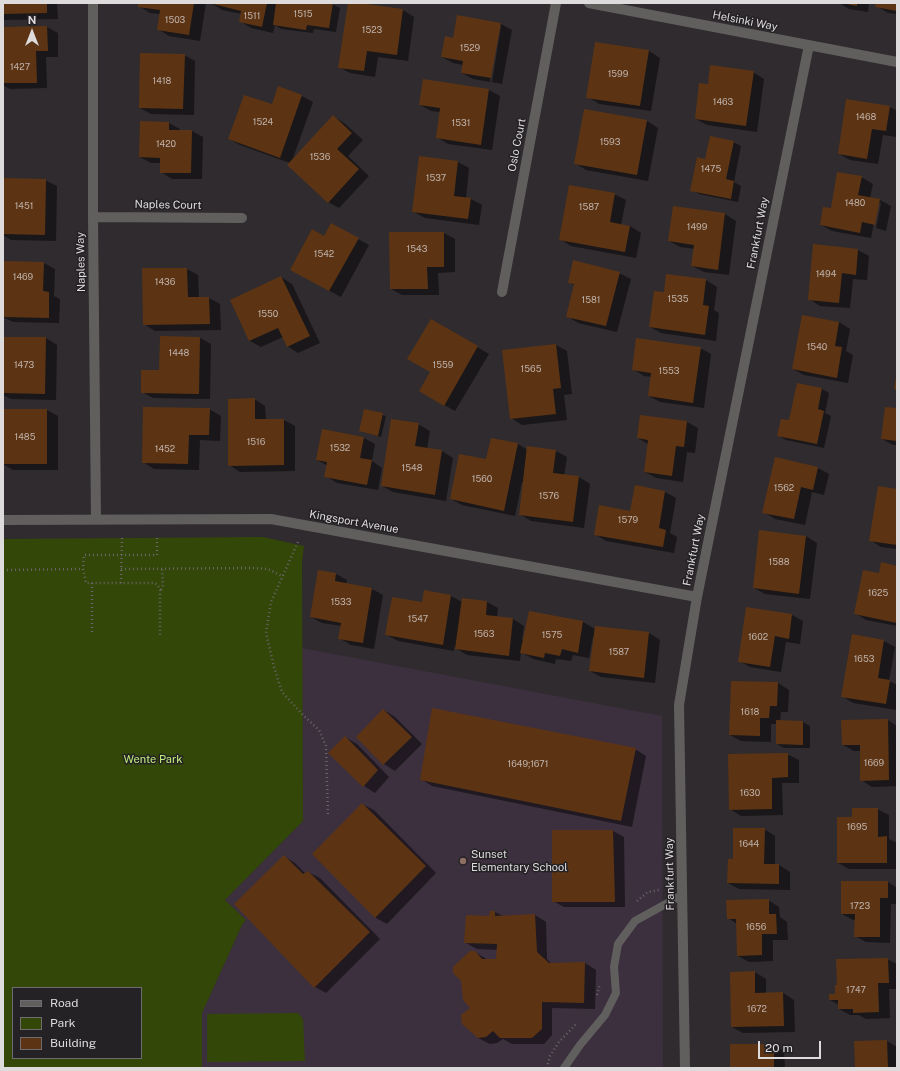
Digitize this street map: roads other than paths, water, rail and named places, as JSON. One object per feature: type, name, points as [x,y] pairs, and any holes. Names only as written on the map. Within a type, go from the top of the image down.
[{"type":"street","name":"Naples Way","points":[[93,3],[93,217],[96,520]]},
{"type":"street","name":"Oslo Court","points":[[502,292],[556,3]]},
{"type":"street","name":"Helsinki Way","points":[[589,3],[897,62]]},
{"type":"street","name":"Frankfurt Way","points":[[685,1068],[679,705],[697,597],[809,45]]},
{"type":"street","name":"Naples Court","points":[[93,217],[242,218]]},
{"type":"street","name":"Kingsport Avenue","points":[[3,520],[271,519],[697,597]]},
{"type":"lane","points":[[564,1068],[580,1045],[605,1015],[616,993],[614,967],[618,944],[635,921],[682,895]]},
{"type":"place","name":"Sunset Elementary School","points":[[463,861]]},
{"type":"park label","name":"Wente Park","points":[[153,760]]}]
